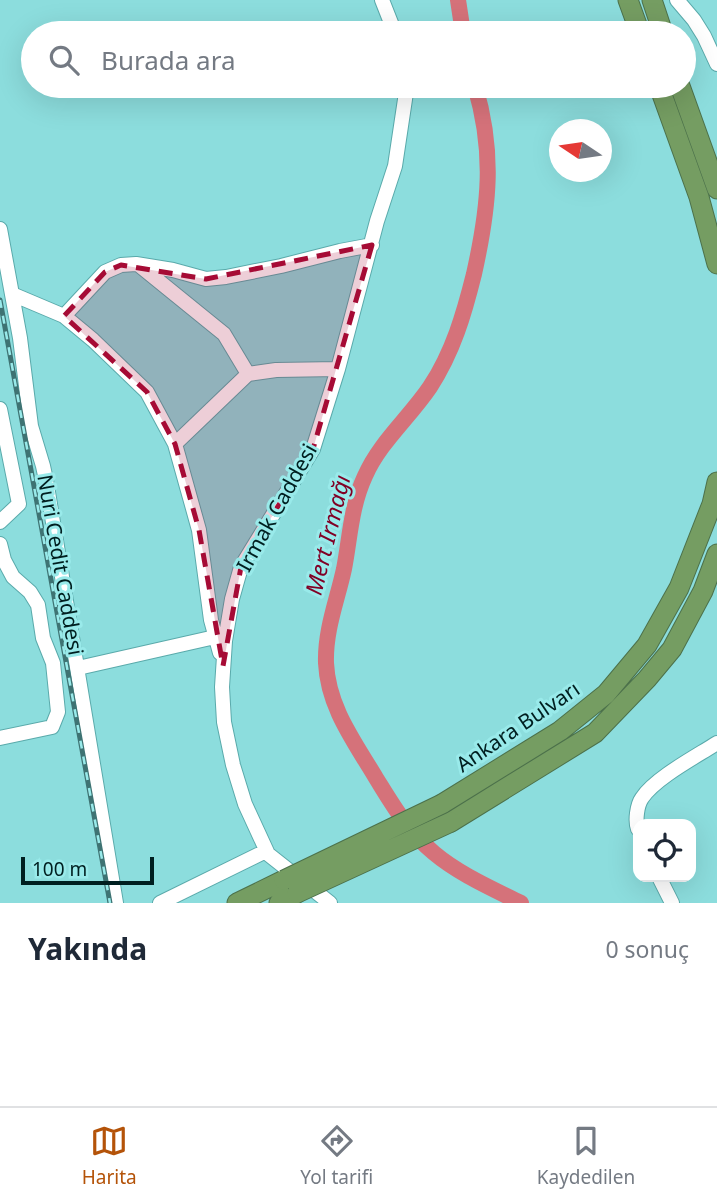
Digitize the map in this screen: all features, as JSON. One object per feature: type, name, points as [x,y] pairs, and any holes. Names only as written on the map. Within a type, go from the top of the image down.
[{"type":"highway","points":[[628,0],[636,21]]},
{"type":"highway","points":[[652,0],[659,21]]},
{"type":"highway","points":[[663,98],[699,197],[717,264]]},
{"type":"highway","points":[[684,98],[717,189]]},
{"type":"highway","name":"Ankara Bulvarı","points":[[279,903],[290,887],[442,804],[560,731],[606,694],[647,645],[679,588],[712,504],[717,482]]},
{"type":"highway","name":"Ankara Bulvarı","points":[[237,903],[290,887],[452,822],[595,733],[672,649],[703,592],[717,554]]},
{"type":"street","points":[[383,0],[391,21]]},
{"type":"street","points":[[677,0],[695,21]]},
{"type":"street","points":[[696,23],[717,64]]},
{"type":"street","name":"Irmak Caddesi","points":[[330,903],[268,854],[245,804],[224,722],[222,688],[225,641],[241,567],[313,449],[395,166],[405,98]]},
{"type":"street","name":"Nuri Cedit Caddesi","points":[[0,229],[20,338],[31,426],[43,466],[116,903]]},
{"type":"street","points":[[64,316],[105,272],[121,265],[136,264],[173,270],[206,279],[372,246]]},
{"type":"street","points":[[136,264],[224,334],[248,374]]},
{"type":"street","points":[[12,294],[64,316],[147,392],[175,444],[199,530],[211,620],[223,666]]},
{"type":"street","points":[[175,444],[248,374],[276,370],[338,369]]},
{"type":"street","points":[[0,409],[19,504],[0,522]]},
{"type":"street","points":[[0,544],[4,560],[13,577],[30,592],[38,605],[43,638],[53,663],[58,712],[52,727],[0,738]]},
{"type":"street","points":[[78,668],[215,636]]},
{"type":"street","points":[[637,819],[640,799],[661,779],[717,743]]},
{"type":"street","points":[[160,903],[266,851]]},
{"type":"street","points":[[662,882],[672,903]]},
{"type":"highlighted area","points":[[372,245],[313,449],[241,567],[223,666],[199,530],[175,444],[147,392],[64,316],[105,272],[121,265],[206,279]]},
{"type":"waterway","name":"Mert Irmağı","points":[[458,0],[461,21]]},
{"type":"waterway","name":"Mert Irmağı","points":[[478,98],[485,134],[488,180],[483,226],[470,289],[457,332],[438,374],[379,452],[360,487],[344,569],[329,627],[326,663],[332,694],[344,723],[359,751],[409,827],[424,844],[454,868],[521,903]]},
{"type":"railway","points":[[0,300],[110,903]]}]
